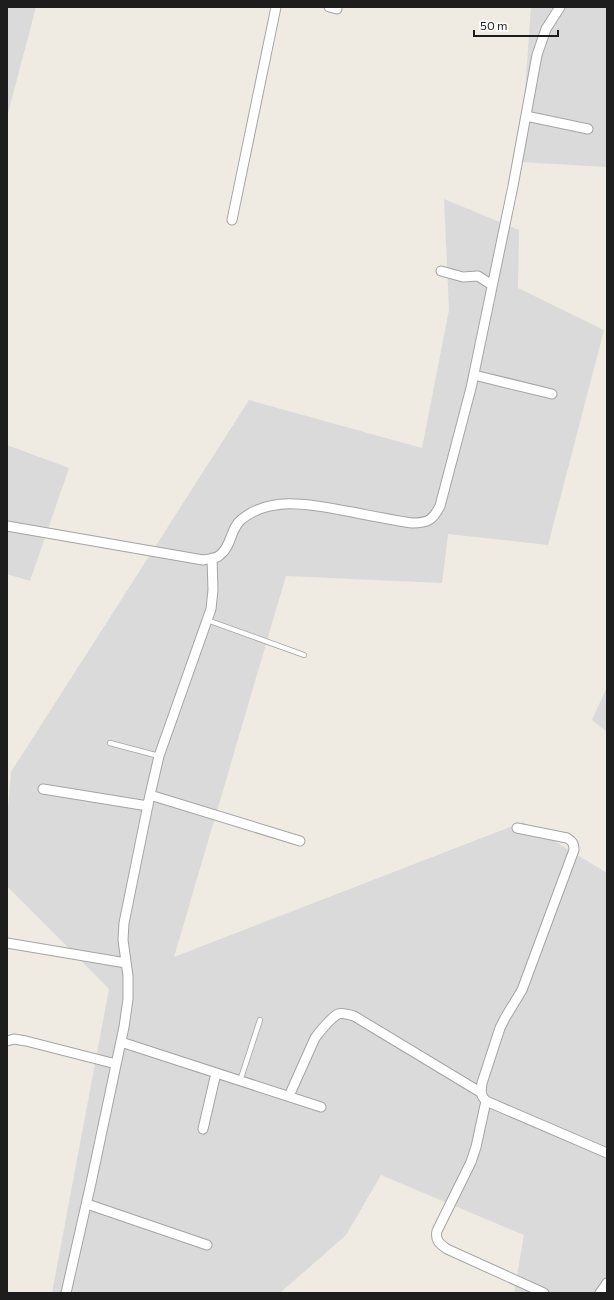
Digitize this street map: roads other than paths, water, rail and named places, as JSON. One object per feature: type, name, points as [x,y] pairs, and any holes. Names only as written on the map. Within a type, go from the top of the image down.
[{"type":"street","points":[[232,220],[276,7]]},
{"type":"street","points":[[7,526],[178,557],[203,560],[220,556],[225,550],[234,528],[241,519],[263,508],[276,505],[308,504],[412,523],[422,523],[430,520],[436,515],[440,506],[474,375],[538,55],[546,29],[560,7]]},
{"type":"street","points":[[526,116],[588,129]]},
{"type":"street","points":[[441,271],[459,276],[478,276],[492,285]]},
{"type":"street","points":[[474,375],[552,394]]},
{"type":"street","points":[[66,1293],[87,1204],[121,1042],[128,999],[128,976],[123,940],[124,923],[150,795],[160,756],[211,609],[213,590],[212,558]]},
{"type":"street","points":[[43,789],[148,806]]},
{"type":"street","points":[[150,795],[300,841]]},
{"type":"street","points":[[480,1092],[500,1028],[522,990],[574,850],[572,841],[567,838],[516,828]]},
{"type":"street","points":[[7,943],[126,963]]},
{"type":"street","points":[[289,1096],[315,1038],[320,1031],[338,1014],[345,1013],[354,1016],[480,1092],[486,1101],[607,1154]]},
{"type":"street","points":[[7,1040],[14,1039],[26,1041],[116,1064]]},
{"type":"street","points":[[121,1042],[321,1107]]},
{"type":"street","points":[[203,1129],[216,1073]]},
{"type":"street","points":[[486,1101],[476,1147],[437,1231],[436,1237],[438,1243],[447,1249],[544,1293]]},
{"type":"street","points":[[87,1204],[207,1245]]},
{"type":"street","points":[[600,1293],[607,1283]]},
{"type":"lane","points":[[207,620],[304,655]]},
{"type":"lane","points":[[110,742],[160,756]]},
{"type":"lane","points":[[240,1080],[260,1020]]}]
